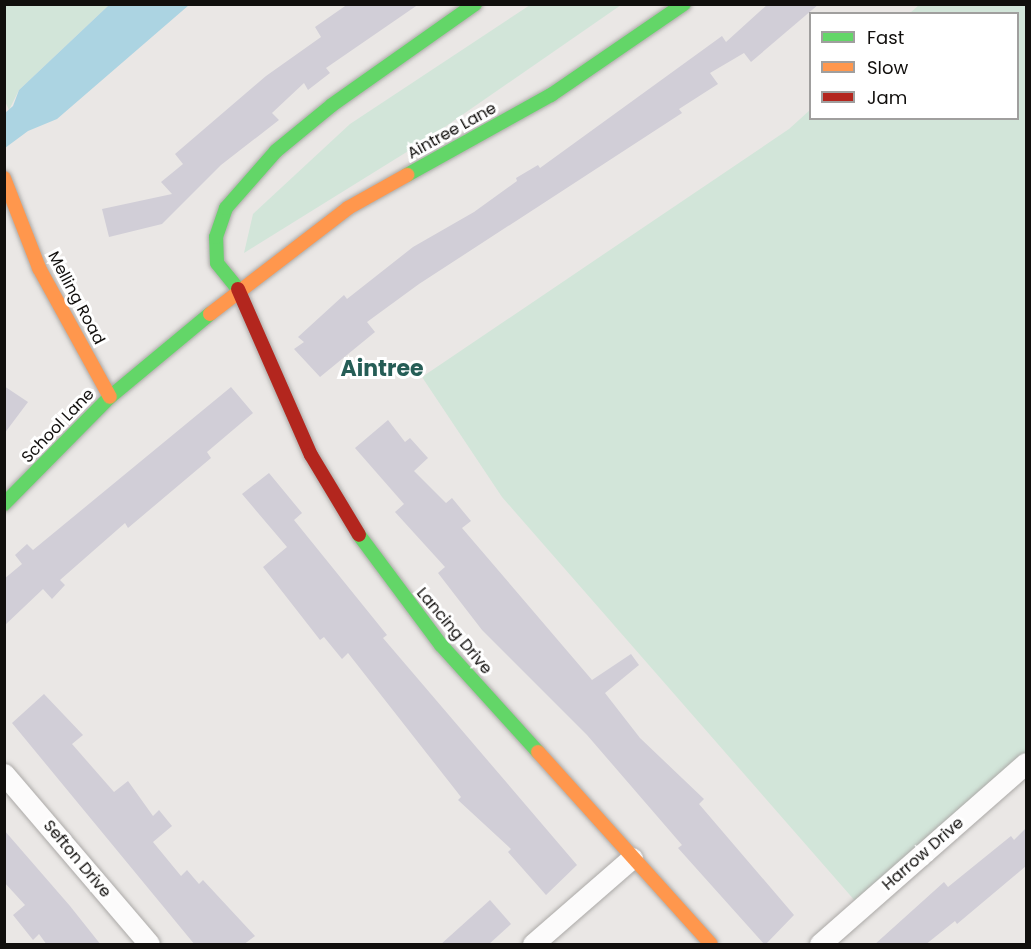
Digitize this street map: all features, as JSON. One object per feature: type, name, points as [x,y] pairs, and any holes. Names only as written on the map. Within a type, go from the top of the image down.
[{"type":"street","points":[[241,293],[218,263],[216,237],[226,208],[284,144],[475,4]]},
{"type":"street","name":"Aintree Lane","points":[[110,397],[170,345],[241,293],[348,208],[551,95],[684,4]]},
{"type":"street","name":"Melling Road","points":[[4,178],[39,268],[110,397]]},
{"type":"street","name":"Lancing Drive","points":[[241,293],[312,455],[370,553],[441,645],[711,945]]},
{"type":"street","name":"School Lane","points":[[4,504],[110,397]]},
{"type":"street","name":"Harrow Drive","points":[[820,945],[1026,763]]},
{"type":"street","name":"Sefton Drive","points":[[4,774],[149,945]]},
{"type":"street","points":[[533,945],[632,858]]},
{"type":"green space","points":[[4,5],[109,5],[19,90],[9,110],[4,99]]},
{"type":"green space","points":[[530,5],[621,5],[426,140],[244,253],[253,214],[350,124]]},
{"type":"green space","points":[[919,5],[1026,5],[1026,755],[856,902],[502,497],[422,377],[789,129],[809,111],[809,120],[1019,120],[1019,12],[911,12]]},
{"type":"water","points":[[109,5],[189,5],[57,119],[28,131],[5,148],[5,113],[13,106],[19,90]]},
{"type":"building","points":[[348,4],[419,4],[326,68],[330,73],[308,90],[304,83],[272,113],[279,120],[221,165],[162,224],[109,237],[102,209],[172,194],[161,182],[183,164],[175,154],[266,76],[321,37],[315,27]]},
{"type":"building","points":[[768,4],[819,4],[751,62],[744,53],[710,73],[718,84],[679,109],[682,113],[419,284],[367,322],[375,332],[320,377],[294,349],[304,342],[298,337],[344,295],[347,299],[413,247],[474,212],[517,181],[516,178],[538,165],[540,168],[722,36],[726,42]]},
{"type":"building","points":[[4,386],[28,402],[4,434]]},
{"type":"building","points":[[231,387],[253,413],[207,452],[211,458],[128,528],[125,523],[60,580],[65,585],[52,599],[43,589],[4,626],[4,579],[22,564],[15,555],[27,544],[33,550]]},
{"type":"building","points":[[388,420],[405,442],[410,438],[428,458],[414,471],[446,503],[452,498],[471,521],[462,528],[592,680],[631,654],[639,665],[605,693],[640,738],[704,799],[699,804],[794,915],[765,945],[678,848],[682,845],[587,735],[482,630],[438,573],[445,567],[395,512],[404,504],[355,448]]},
{"type":"building","points":[[269,473],[302,513],[294,520],[387,635],[383,638],[577,865],[546,895],[508,852],[511,849],[458,800],[461,797],[348,653],[342,659],[324,637],[320,640],[263,567],[287,547],[242,494]]},
{"type":"building","points":[[44,694],[83,735],[72,744],[114,792],[128,781],[153,816],[159,810],[172,826],[153,842],[181,876],[187,870],[199,884],[203,880],[255,936],[243,945],[195,945],[12,723]]},
{"type":"building","points":[[1026,828],[1026,866],[957,924],[955,921],[925,945],[874,945],[944,882],[948,887],[1011,836],[1014,840]]},
{"type":"building","points":[[4,830],[101,945],[47,945],[39,934],[33,940],[13,915],[25,905],[4,882]]},
{"type":"building","points":[[490,900],[511,924],[488,945],[440,945]]},
{"type":"traffic: fast","points":[[238,289],[217,263],[216,237],[226,208],[276,151],[332,105],[475,4]]},
{"type":"traffic: fast","points":[[407,175],[551,95],[684,4]]},
{"type":"traffic: fast","points":[[4,504],[110,397],[210,314]]},
{"type":"traffic: fast","points":[[359,535],[441,645],[538,752]]},
{"type":"traffic: slow","points":[[210,314],[348,208],[407,175]]},
{"type":"traffic: slow","points":[[4,178],[39,268],[110,397]]},
{"type":"traffic: slow","points":[[538,752],[711,944]]},
{"type":"traffic: jam","points":[[238,289],[311,455],[359,535]]},
{"type":"district","name":"Aintree","points":[[382,369]]}]
